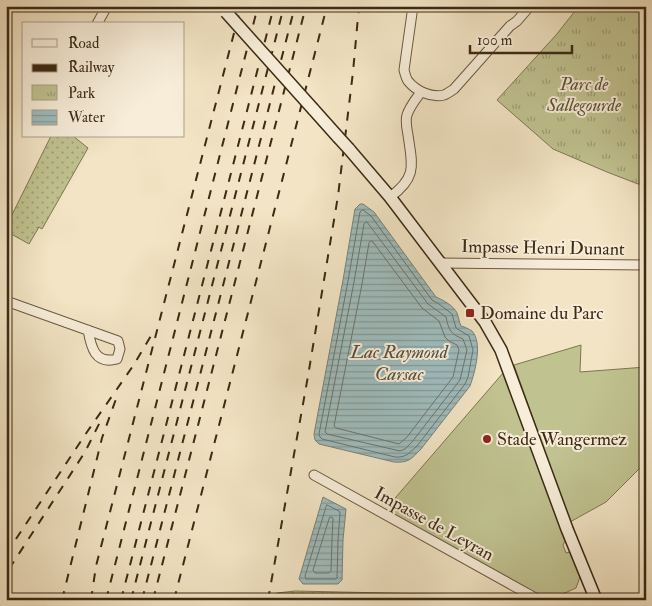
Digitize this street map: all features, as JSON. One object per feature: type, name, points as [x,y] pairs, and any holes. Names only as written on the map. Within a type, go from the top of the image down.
[{"type":"street","points":[[98,22],[107,6]]},
{"type":"street","points":[[413,6],[404,70],[407,80],[413,86],[421,92],[432,95],[445,95],[454,89],[530,6]]},
{"type":"street","points":[[223,9],[390,197],[485,322],[501,350],[592,599]]},
{"type":"street","points":[[390,197],[409,178],[412,165],[406,127],[407,116],[412,104],[421,92]]},
{"type":"street","name":"Impasse Henri Dunant","points":[[440,263],[646,266]]},
{"type":"street","points":[[6,301],[88,330]]},
{"type":"street","name":"Impasse de Leyran","points":[[314,475],[539,600]]},
{"type":"green space","name":"Parc de Sallegourde","points":[[579,6],[646,6],[646,184],[638,184],[553,149],[497,100],[556,35]]},
{"type":"green space","points":[[50,138],[76,138],[88,148],[42,229],[39,227],[29,244],[6,231],[6,227]]},
{"type":"green space","points":[[581,345],[580,372],[646,367],[646,462],[606,502],[570,522],[514,365]]},
{"type":"green space","name":"Stade Wangermez","points":[[503,373],[565,541],[563,545],[566,553],[570,552],[580,577],[576,588],[556,597],[542,597],[396,516],[390,504]]},
{"type":"green space","points":[[295,591],[523,596],[530,600],[276,600],[277,593]]},
{"type":"water","name":"Lac Raymond Carsac","points":[[360,204],[374,212],[436,297],[453,308],[457,313],[461,326],[472,331],[477,343],[476,366],[470,386],[421,449],[412,458],[403,462],[394,462],[319,444],[315,440],[314,434],[355,209]]},
{"type":"water","points":[[323,497],[346,509],[342,580],[338,584],[303,584],[299,579]]},
{"type":"railway","points":[[91,600],[96,566],[241,6]]},
{"type":"railway","points":[[106,600],[258,6]]},
{"type":"railway","points":[[121,600],[274,6]]},
{"type":"railway","points":[[131,600],[284,6]]},
{"type":"railway","points":[[142,600],[295,6]]},
{"type":"railway","points":[[153,600],[306,6]]},
{"type":"railway","points":[[174,600],[327,6]]},
{"type":"railway","points":[[268,600],[338,196],[359,6]]},
{"type":"railway","points":[[6,554],[133,366],[152,334]]},
{"type":"railway","points":[[62,600],[102,438],[116,399]]},
{"type":"railway","points":[[9,569],[85,452],[102,418]]},
{"type":"place","name":"Domaine du Parc","points":[[470,313]]},
{"type":"place","name":"Stade Wangermez","points":[[487,439]]}]
